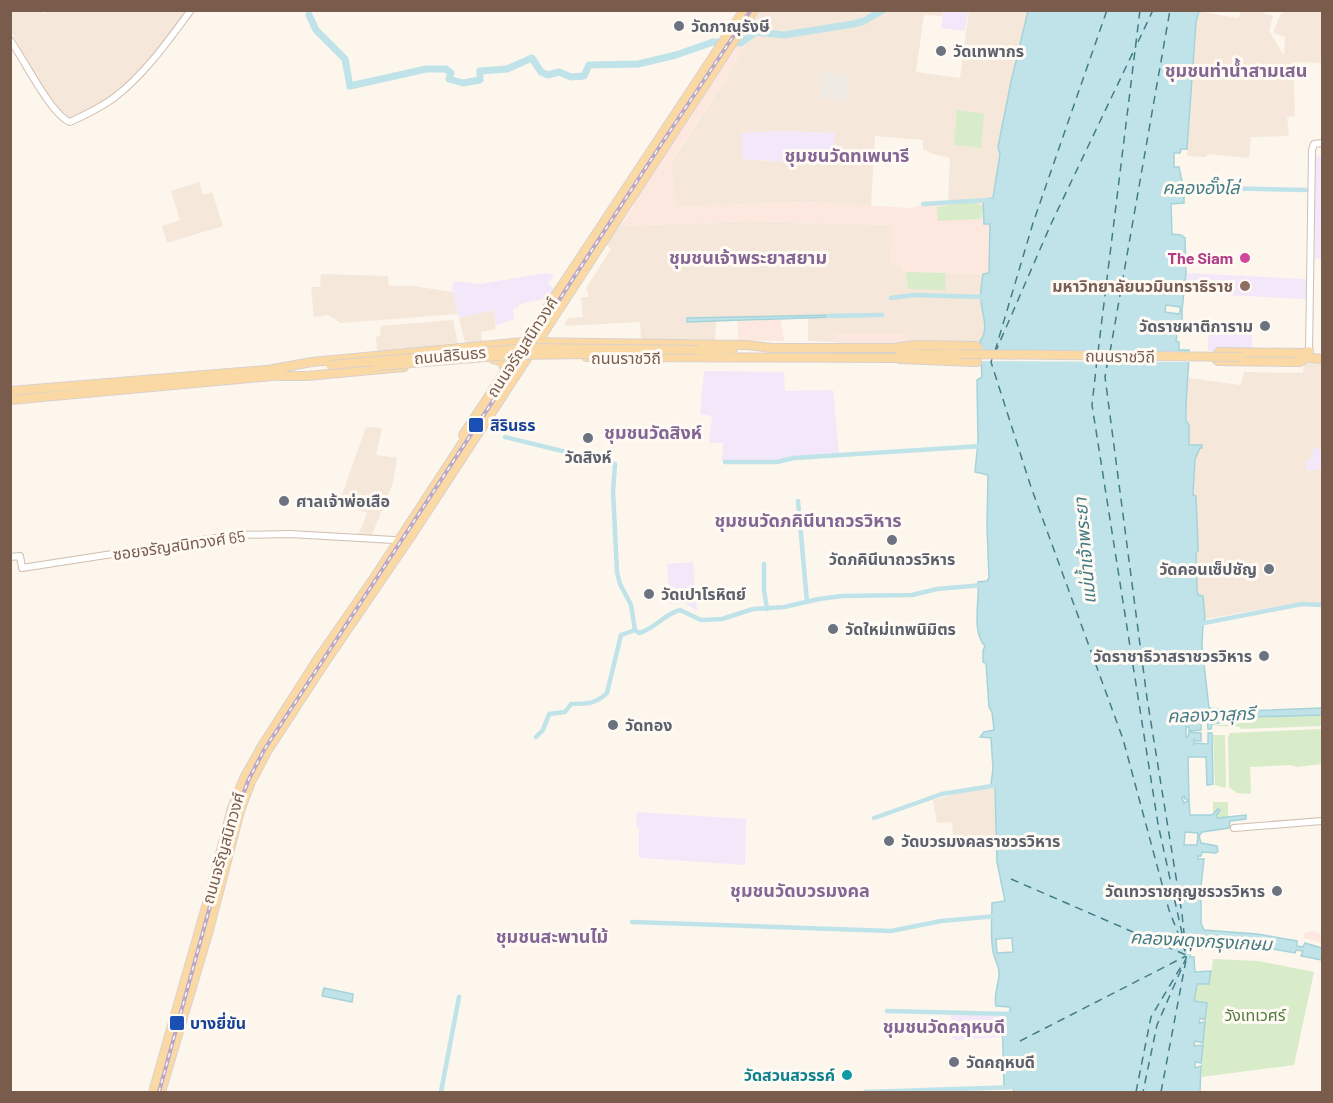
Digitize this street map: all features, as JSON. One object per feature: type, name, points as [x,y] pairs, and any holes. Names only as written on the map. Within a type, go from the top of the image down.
[{"type":"main road","name":"ถนนจรัญสนิทวงศ์","points":[[728,42],[744,10]]},
{"type":"main road","name":"ถนนจรัญสนิทวงศ์","points":[[581,266],[728,42],[754,10]]},
{"type":"main road","name":"ถนนจรัญสนิทวงศ์","points":[[364,598],[394,540],[554,297],[689,102]]},
{"type":"main road","name":"ถนนจรัญสนิทวงศ์","points":[[364,598],[405,545],[679,128],[689,102]]},
{"type":"main road","points":[[554,297],[557,303],[566,299]]},
{"type":"main road","name":"ถนนราชวิถี","points":[[537,342],[747,345],[773,353]]},
{"type":"main road","name":"ถนนสิรินธร","points":[[273,369],[312,362],[537,342]]},
{"type":"main road","points":[[894,358],[909,361],[977,362],[978,356],[976,346],[917,345],[895,348]]},
{"type":"main road","points":[[450,363],[458,356],[451,348]]},
{"type":"main road","name":"ถนนราชวิถี","points":[[515,358],[750,359],[773,353],[895,348],[917,354]]},
{"type":"main road","name":"ถนนราชวิถี","points":[[699,352],[894,358],[917,354],[1241,357],[1308,354],[1323,359]]},
{"type":"main road","name":"ถนนสิรินธร","points":[[10,391],[273,369],[330,368],[527,354],[699,352]]},
{"type":"main road","points":[[1220,352],[1308,354],[1300,362],[1218,361],[1215,356],[1220,352]]},
{"type":"main road","name":"ถนนสิรินธร","points":[[10,400],[515,358]]},
{"type":"main road","points":[[492,359],[502,362],[506,372]]},
{"type":"main road","name":"ถนนสิรินธร","points":[[280,376],[330,368]]},
{"type":"main road","points":[[473,421],[478,417],[483,417],[484,424]]},
{"type":"main road","name":"ถนนจรัญสนิทวงศ์","points":[[161,1092],[205,927],[232,808],[303,681],[379,577],[470,434]]},
{"type":"main road","name":"ถนนจรัญสนิทวงศ์","points":[[153,1092],[205,927]]},
{"type":"street","points":[[10,40],[52,106],[66,121],[70,122],[112,99],[127,87],[159,54],[191,10]]},
{"type":"street","points":[[1308,354],[1311,158],[1314,144],[1323,143]]},
{"type":"street","name":"ซอยจรัญสนิทวงศ์ 65","points":[[10,556],[20,556],[22,568],[235,535],[290,534],[394,540]]},
{"type":"street","points":[[1234,828],[1323,821]]},
{"type":"shaded area","points":[[47,10],[189,11],[147,64],[113,97],[70,120],[56,109],[11,32],[10,11],[41,11],[44,14]]},
{"type":"shaded area","points":[[838,10],[861,13],[862,11],[878,11],[851,22],[773,33],[756,30],[742,41],[740,39],[759,11]]},
{"type":"shaded area","points":[[887,11],[943,11],[942,16],[924,15],[916,72],[960,78],[969,11],[1028,11],[1011,82],[999,147],[993,199],[948,201],[950,158],[923,149],[923,140],[875,136],[871,206],[804,202],[676,207],[671,163],[747,42],[756,34],[782,36],[850,27]],"holes":[[[778,131],[835,133],[832,165],[743,159],[742,133]]]},
{"type":"shaded area","points":[[943,11],[968,11],[965,31],[941,28]]},
{"type":"shaded area","points":[[1197,11],[1238,18],[1241,11],[1259,11],[1273,16],[1269,30],[1284,56],[1285,37],[1273,32],[1280,15],[1285,11],[1322,11],[1322,63],[1293,62],[1295,116],[1287,117],[1289,136],[1251,137],[1249,158],[1207,154],[1207,157],[1187,156]]},
{"type":"shaded area","points":[[747,42],[724,82],[671,162],[676,207],[804,202],[910,208],[933,203],[983,199],[984,224],[990,224],[989,274],[902,272],[901,265],[891,264],[892,225],[749,221],[620,226],[634,206],[632,201],[734,45]]},
{"type":"shaded area","points":[[822,72],[847,76],[846,101],[820,98]]},
{"type":"shaded area","points":[[778,131],[835,133],[832,165],[743,159],[741,133]]},
{"type":"shaded area","points":[[1314,156],[1322,157],[1322,259],[1315,259]]},
{"type":"shaded area","points":[[199,182],[203,195],[212,192],[223,226],[167,243],[162,226],[180,220],[171,191]]},
{"type":"shaded area","points":[[749,221],[893,225],[891,264],[902,265],[902,272],[983,274],[981,302],[985,322],[984,336],[980,345],[908,342],[908,334],[835,334],[835,342],[808,341],[808,318],[832,317],[832,315],[687,322],[716,321],[715,340],[641,339],[640,322],[564,326],[568,318],[583,317],[581,297],[589,297],[586,288],[611,249],[605,244],[620,226]]},
{"type":"shaded area","points":[[545,273],[554,275],[548,284],[555,289],[548,298],[520,304],[513,309],[514,319],[496,326],[494,310],[459,318],[452,288],[454,281],[480,284]]},
{"type":"shaded area","name":"มหาวิทยาลัยนวมินทราธิราช","points":[[1186,273],[1306,279],[1306,299],[1183,293]]},
{"type":"shaded area","points":[[321,274],[388,276],[389,286],[413,286],[453,292],[458,314],[341,323],[328,315],[314,317],[311,287],[320,287]]},
{"type":"shaded area","points":[[494,310],[496,329],[481,332],[482,341],[465,343],[459,318]]},
{"type":"shaded area","points":[[453,320],[458,343],[377,351],[376,337],[380,336],[381,326]]},
{"type":"shaded area","points":[[738,320],[781,320],[784,341],[738,340]]},
{"type":"shaded area","points":[[1208,328],[1252,329],[1252,351],[1208,351]]},
{"type":"shaded area","points":[[835,334],[908,334],[908,342],[907,345],[835,344]]},
{"type":"shaded area","points":[[1304,363],[1322,363],[1322,604],[1297,603],[1205,619],[1203,596],[1198,595],[1197,590],[1196,496],[1193,496],[1195,459],[1202,445],[1189,445],[1189,425],[1186,421],[1185,404],[1189,378],[1241,385],[1244,372],[1303,373]]},
{"type":"shaded area","points":[[704,371],[784,372],[785,391],[833,390],[839,454],[795,456],[767,461],[722,461],[723,443],[709,443],[712,416],[700,414]]},
{"type":"shaded area","points":[[366,427],[382,428],[376,455],[397,458],[393,483],[371,537],[358,536],[367,513],[339,503]]},
{"type":"shaded area","points":[[1322,448],[1322,469],[1306,471],[1306,459],[1312,459],[1312,449]]},
{"type":"shaded area","points":[[693,562],[697,611],[685,603],[670,604],[667,564]]},
{"type":"shaded area","points":[[994,788],[997,837],[954,844],[952,822],[937,823],[933,800],[967,791]]},
{"type":"shaded area","points":[[637,812],[746,819],[745,865],[641,858],[639,855],[639,827],[636,827]]},
{"type":"shaded area","points":[[1313,931],[1322,935],[1322,943],[1303,938],[1305,933]]},
{"type":"shaded area","points":[[951,1015],[1002,1015],[1002,1037],[956,1040],[952,1037]]},
{"type":"green space","points":[[957,110],[984,114],[981,148],[954,145]]},
{"type":"green space","points":[[974,202],[984,207],[981,219],[938,221],[937,207]]},
{"type":"green space","points":[[906,272],[945,273],[946,290],[908,289]]},
{"type":"green space","points":[[1322,715],[1322,726],[1241,729],[1240,727],[1213,726],[1248,722],[1248,717]]},
{"type":"green space","points":[[1322,729],[1322,764],[1297,767],[1290,765],[1250,767],[1251,794],[1237,793],[1229,787],[1228,737],[1230,733]]},
{"type":"green space","points":[[1213,735],[1225,735],[1225,788],[1215,785]]},
{"type":"green space","points":[[1213,802],[1228,802],[1228,817],[1217,818],[1213,814]]},
{"type":"green space","name":"วังเทเวศร์","points":[[1213,959],[1258,961],[1314,972],[1294,1065],[1202,1077],[1201,1063],[1207,1004],[1194,1002],[1196,984],[1210,984]]},
{"type":"water","points":[[1028,11],[1199,11],[1196,22],[1187,149],[1174,153],[1174,167],[1179,167],[1184,203],[1171,204],[1172,234],[1185,238],[1186,273],[1182,310],[1180,307],[1166,305],[1165,312],[1179,314],[1182,311],[1182,328],[1178,328],[1176,341],[1179,342],[1179,350],[1189,350],[1186,421],[1189,425],[1189,445],[1202,445],[1195,459],[1193,495],[1196,496],[1197,590],[1198,595],[1203,596],[1205,619],[1202,646],[1209,708],[1243,711],[1322,708],[1322,715],[1248,717],[1212,724],[1211,729],[1208,729],[1207,718],[1195,720],[1193,718],[1193,724],[1195,721],[1201,722],[1201,730],[1189,731],[1189,727],[1186,727],[1186,737],[1189,732],[1201,733],[1201,741],[1194,739],[1194,745],[1195,743],[1208,744],[1208,733],[1212,733],[1213,784],[1207,785],[1206,757],[1188,757],[1189,799],[1185,799],[1184,796],[1182,798],[1184,803],[1189,800],[1190,815],[1212,815],[1218,809],[1220,810],[1217,818],[1246,815],[1246,819],[1230,821],[1229,828],[1202,832],[1199,836],[1201,843],[1217,846],[1218,851],[1216,853],[1202,852],[1201,856],[1198,856],[1198,859],[1204,859],[1198,897],[1201,900],[1201,923],[1204,930],[1257,934],[1297,941],[1297,946],[1303,947],[1305,943],[1322,948],[1322,960],[1301,956],[1303,951],[1296,950],[1295,953],[1261,947],[1213,950],[1209,945],[1207,949],[1198,949],[1199,945],[1196,944],[1192,947],[1190,957],[1194,957],[1195,972],[1211,971],[1209,984],[1197,984],[1194,1001],[1207,1003],[1205,1020],[1200,1018],[1199,1023],[1205,1022],[1203,1043],[1195,1041],[1194,1046],[1203,1045],[1201,1063],[1195,1062],[1195,1068],[1201,1066],[1200,1092],[1014,1092],[1013,1087],[1004,1087],[1002,1015],[1010,1012],[1010,1007],[996,1006],[999,973],[993,951],[991,927],[992,903],[1005,901],[997,862],[995,788],[991,785],[993,768],[991,738],[980,737],[984,732],[994,730],[992,712],[989,707],[986,663],[983,662],[985,646],[977,624],[978,582],[987,581],[989,578],[988,475],[975,472],[978,442],[977,380],[982,377],[980,341],[985,326],[981,289],[983,274],[989,273],[990,224],[984,224],[983,199],[993,198],[1000,154],[998,147]],"holes":[[[1185,832],[1198,833],[1197,845],[1184,845]],[[1012,938],[1013,952],[997,953],[996,939]]]},
{"type":"water","points":[[832,315],[833,317],[687,322],[687,318]]},
{"type":"water","points":[[324,988],[353,994],[352,1002],[322,996]]},
{"type":"pier","points":[[977,350],[1192,352],[1192,362],[978,361]]},
{"type":"waterway","points":[[309,15],[316,30],[345,59],[350,86],[426,69],[446,69],[451,73],[449,79],[463,83],[480,80],[480,71],[507,69],[532,58],[541,72],[548,75],[559,72],[571,77],[584,76],[589,65],[638,64],[676,55],[713,42],[741,43],[756,32],[784,35],[853,24],[864,21],[883,10]]},
{"type":"waterway","name":"คลองอั๊งโล่","points":[[1177,187],[1306,190]]},
{"type":"waterway","points":[[923,204],[989,200]]},
{"type":"waterway","points":[[891,298],[913,295],[985,297]]},
{"type":"waterway","points":[[828,316],[882,315]]},
{"type":"waterway","points":[[505,437],[615,464],[613,491],[617,572],[620,584],[631,605],[635,630],[639,633],[680,610],[701,620],[722,619],[753,609],[784,607],[842,596],[912,595],[937,589],[983,585]]},
{"type":"waterway","points":[[725,462],[777,462],[794,458],[982,446]]},
{"type":"waterway","points":[[798,501],[807,602]]},
{"type":"waterway","points":[[764,564],[767,609]]},
{"type":"waterway","points":[[1199,624],[1302,604],[1322,605]]},
{"type":"waterway","points":[[536,737],[543,730],[549,714],[565,712],[571,704],[595,701],[607,693],[621,635],[635,630]]},
{"type":"waterway","points":[[874,818],[942,794],[998,785]]},
{"type":"waterway","points":[[632,922],[891,931],[941,921],[997,916]]},
{"type":"waterway","points":[[441,1092],[459,997]]},
{"type":"waterway","points":[[887,1011],[1010,1014]]},
{"type":"waterway","points":[[865,1092],[1018,1087]]},
{"type":"ferry route","points":[[995,351],[1033,223],[1107,10]]},
{"type":"ferry route","points":[[1098,352],[1140,10]]},
{"type":"ferry route","points":[[1138,42],[1153,10]]},
{"type":"ferry route","points":[[1110,352],[1170,10]]},
{"type":"ferry route","points":[[995,353],[1051,224],[1136,46]]},
{"type":"ferry route","points":[[992,359],[991,362],[1031,487],[1123,739],[1169,910],[1187,956],[1157,1025],[1143,1092]]},
{"type":"ferry route","points":[[1097,360],[1092,405],[1158,824],[1185,947]]},
{"type":"ferry route","points":[[1108,360],[1105,377],[1147,698],[1182,914],[1186,952]]},
{"type":"ferry route","points":[[1011,879],[1186,955]]},
{"type":"ferry route","points":[[1020,1041],[1186,956]]},
{"type":"ferry route","points":[[1161,1092],[1186,960]]},
{"type":"ferry route","points":[[1136,1092],[1151,1017],[1182,965]]},
{"type":"tunnel","points":[[531,346],[573,280]]},
{"type":"tunnel","points":[[469,433],[517,359]]},
{"type":"railway","points":[[159,1092],[232,826],[248,781],[264,750],[751,10]]},
{"type":"place","name":"วัดภาณุรังษี","points":[[679,26]]},
{"type":"place","name":"วัดเทพากร","points":[[941,51]]},
{"type":"place","name":"The Siam","points":[[1245,258]]},
{"type":"place","name":"มหาวิทยาลัยนวมินทราธิราช","points":[[1245,286]]},
{"type":"place","name":"วัดราชผาติการาม","points":[[1265,326]]},
{"type":"place","name":"สิรินธร","points":[[476,425]]},
{"type":"place","name":"วัดสิงห์","points":[[588,438]]},
{"type":"place","name":"ศาลเจ้าพ่อเสือ","points":[[284,501]]},
{"type":"place","name":"วัดภคินีนาถวรวิหาร","points":[[892,540]]},
{"type":"place","name":"วัดคอนเซ็ปชัญ","points":[[1269,569]]},
{"type":"place","name":"วัดเปาโรหิตย์","points":[[649,594]]},
{"type":"place","name":"วัดใหม่เทพนิมิตร","points":[[833,629]]},
{"type":"place","name":"วัดราชาธิวาสราชวรวิหาร","points":[[1264,656]]},
{"type":"place","name":"วัดทอง","points":[[613,725]]},
{"type":"place","name":"วัดบวรมงคลราชวรวิหาร","points":[[889,841]]},
{"type":"place","name":"วัดเทวราชกุญชรวรวิหาร","points":[[1277,891]]},
{"type":"place","name":"บางยี่ขัน","points":[[177,1023]]},
{"type":"place","name":"วัดคฤหบดี","points":[[954,1062]]},
{"type":"place","name":"วัดสวนสวรรค์","points":[[847,1075]]},
{"type":"district","name":"ชุมชนท่าน้ำสามเสน","points":[[1236,71]]},
{"type":"district","name":"ชุมชนวัดทเพนารี","points":[[847,156]]},
{"type":"district","name":"ชุมชนเจ้าพระยาสยาม","points":[[748,258]]},
{"type":"district","name":"ชุมชนวัดสิงห์","points":[[653,433]]},
{"type":"district","name":"ชุมชนวัดภคินีนาถวรวิหาร","points":[[808,521]]},
{"type":"district","name":"ชุมชนวัดบวรมงคล","points":[[800,891]]},
{"type":"district","name":"ชุมชนสะพานไม้","points":[[552,937]]},
{"type":"district","name":"ชุมชนวัดคฤหบดี","points":[[944,1027]]},
{"type":"water label","name":"แม่น้ำเจ้าพระยา","points":[[1085,551]]},
{"type":"water label","name":"คลองวาสุกรี","points":[[1211,715]]},
{"type":"water label","name":"คลองผดุงกรุงเกษม","points":[[1201,941]]}]
